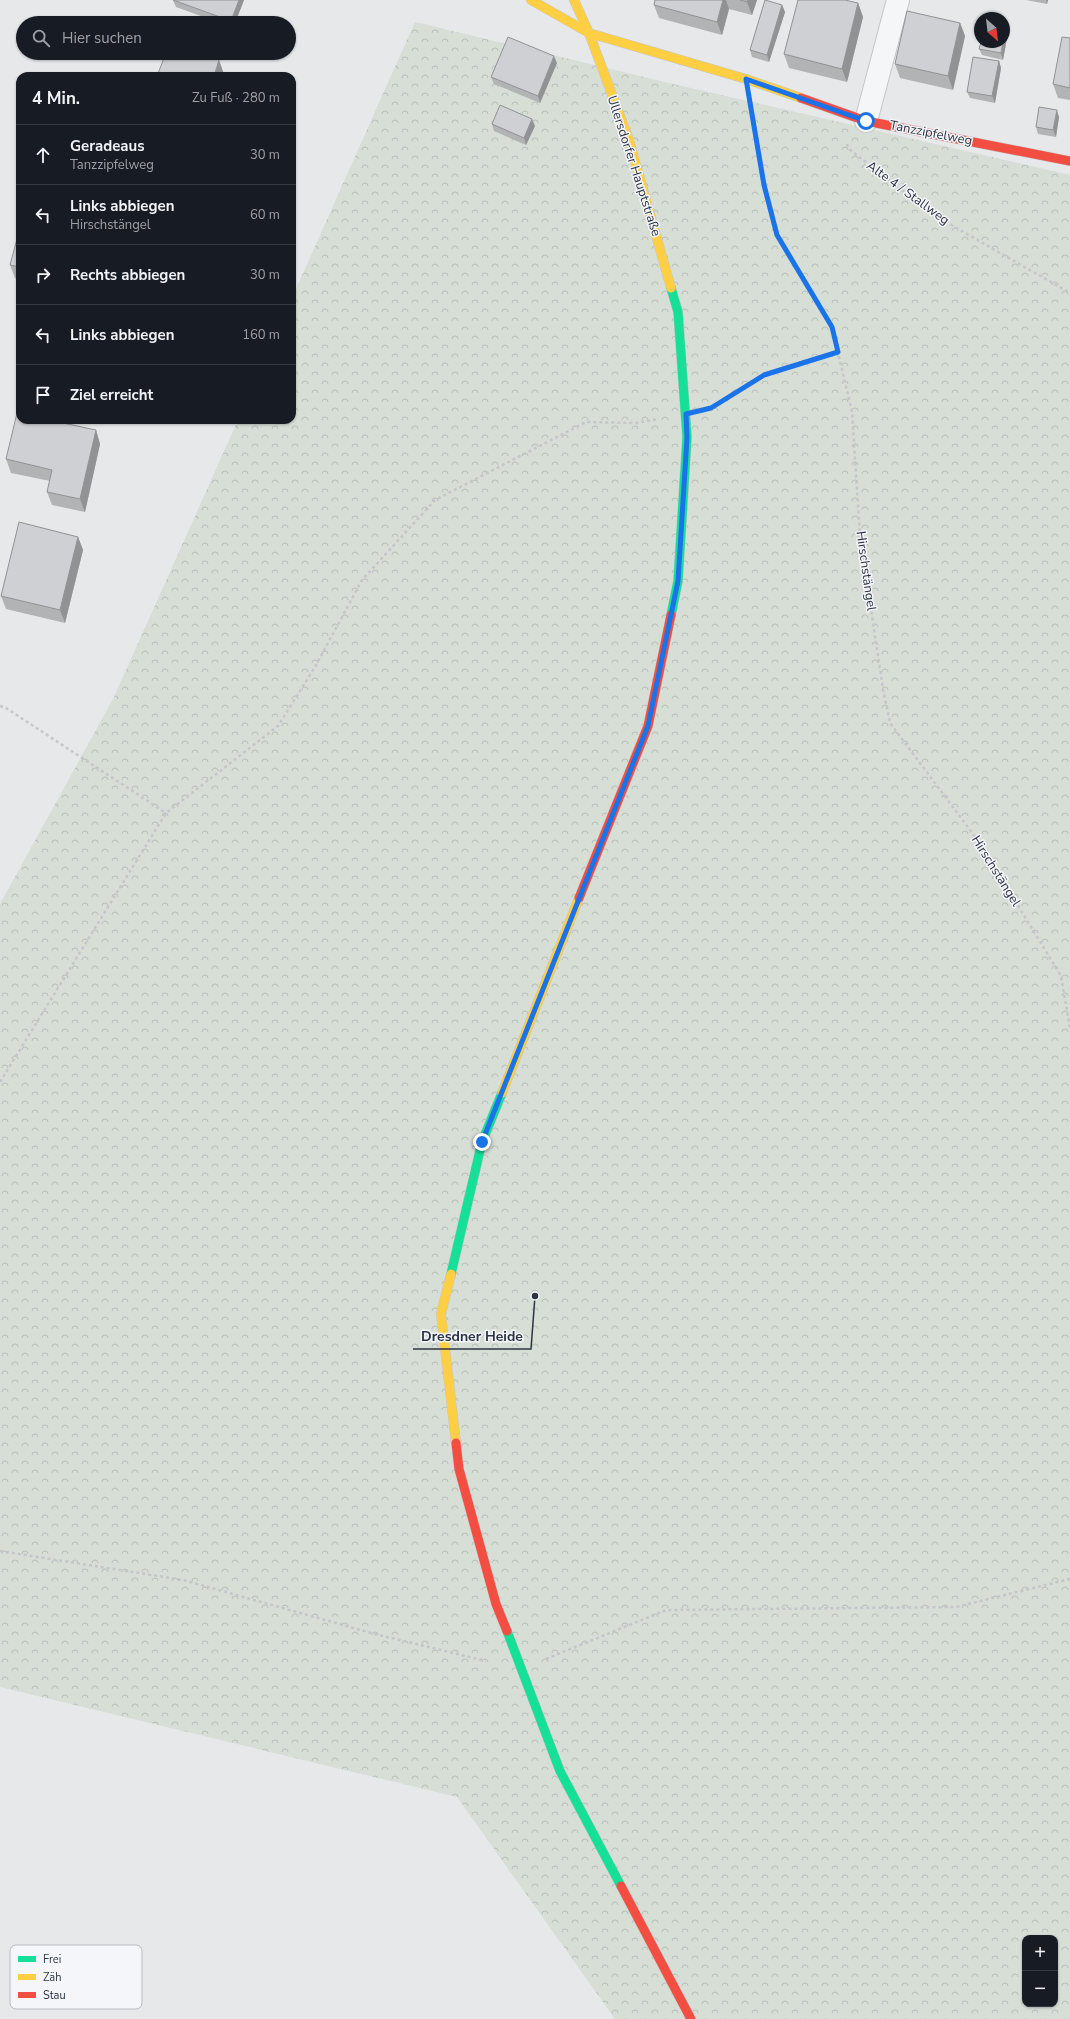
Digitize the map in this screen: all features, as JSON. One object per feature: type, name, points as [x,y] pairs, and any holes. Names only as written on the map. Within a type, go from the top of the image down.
[{"type":"main road","name":"Tanzzipfelweg","points":[[531,0],[589,33],[746,79],[866,121],[1070,161]]},
{"type":"main road","name":"Ullersdorfer Hauptstraße","points":[[574,0],[589,33],[629,140],[678,312],[687,438],[678,581],[648,726],[482,1142],[440,1314],[459,1469],[496,1604],[560,1772],[691,2019]]},
{"type":"street","points":[[866,121],[898,0]]},
{"type":"path","name":"Hirschstängel","points":[[746,79],[764,185],[777,235],[832,327],[852,412],[860,536],[882,682],[890,723],[979,842],[1061,976],[1070,1028]]},
{"type":"path","name":"Alte 4 / Stallweg","points":[[832,108],[849,149],[932,214],[1070,292]]},
{"type":"path","points":[[0,1082],[166,812],[278,726],[315,667],[362,580],[435,500],[586,422],[636,423],[711,408],[764,375],[838,352]]},
{"type":"path","points":[[0,706],[6,708],[166,812]]},
{"type":"path","points":[[0,1551],[183,1580],[376,1634],[521,1670],[666,1610],[956,1607],[1070,1579]]},
{"type":"green space","points":[[415,22],[669,83],[1070,175],[1070,2019],[615,2019],[457,1797],[0,1687],[0,904],[113,699],[236,424],[296,424],[296,289]]},
{"type":"building","points":[[173,0],[239,0],[233,16],[217,16]]},
{"type":"building","points":[[655,0],[723,0],[717,22],[654,5]]},
{"type":"building","points":[[765,0],[782,5],[767,55],[750,50]]},
{"type":"building","points":[[798,0],[845,0],[858,3],[842,69],[784,54]]},
{"type":"building","points":[[907,11],[960,23],[948,76],[895,64]]},
{"type":"building","points":[[508,37],[554,56],[538,96],[491,77]]},
{"type":"building","points":[[1062,37],[1070,38],[1070,88],[1053,84]]},
{"type":"building","points":[[979,48],[1002,48],[1001,53]]},
{"type":"building","points":[[973,57],[999,61],[992,96],[967,92]]},
{"type":"building","points":[[163,60],[219,60],[215,72],[159,72]]},
{"type":"building","points":[[500,105],[532,119],[524,138],[492,124]]},
{"type":"building","points":[[1039,107],[1057,110],[1053,130],[1036,127]]},
{"type":"building","points":[[16,243],[16,266],[10,265]]},
{"type":"building","points":[[16,417],[16,424],[68,424],[96,430],[80,499],[47,492],[52,470],[6,459]]},
{"type":"building","points":[[19,522],[78,537],[60,610],[1,596]]},
{"type":"traffic: fast","points":[[671,288],[678,312],[687,437],[678,581],[671,615]]},
{"type":"traffic: fast","points":[[451,1274],[482,1142],[502,1093]]},
{"type":"traffic: fast","points":[[507,1631],[560,1771],[621,1886]]},
{"type":"traffic: slow","points":[[531,0],[589,33],[746,79],[801,98]]},
{"type":"traffic: slow","points":[[574,0],[589,33],[629,140],[671,288]]},
{"type":"traffic: slow","points":[[502,1093],[579,898]]},
{"type":"traffic: slow","points":[[451,1274],[441,1314],[456,1443]]},
{"type":"traffic: jam","points":[[801,98],[866,121],[1070,161]]},
{"type":"traffic: jam","points":[[579,898],[648,726],[671,615]]},
{"type":"traffic: jam","points":[[456,1443],[459,1469],[496,1604],[507,1631]]},
{"type":"traffic: jam","points":[[621,1886],[691,2019]]},
{"type":"place","name":"Dresdner Heide","points":[[535,1296]]},
{"type":"route","points":[[482,1142],[648,726],[678,581],[687,438],[686,414],[711,408],[764,375],[838,352],[832,327],[777,235],[764,185],[746,79],[866,121]]}]
